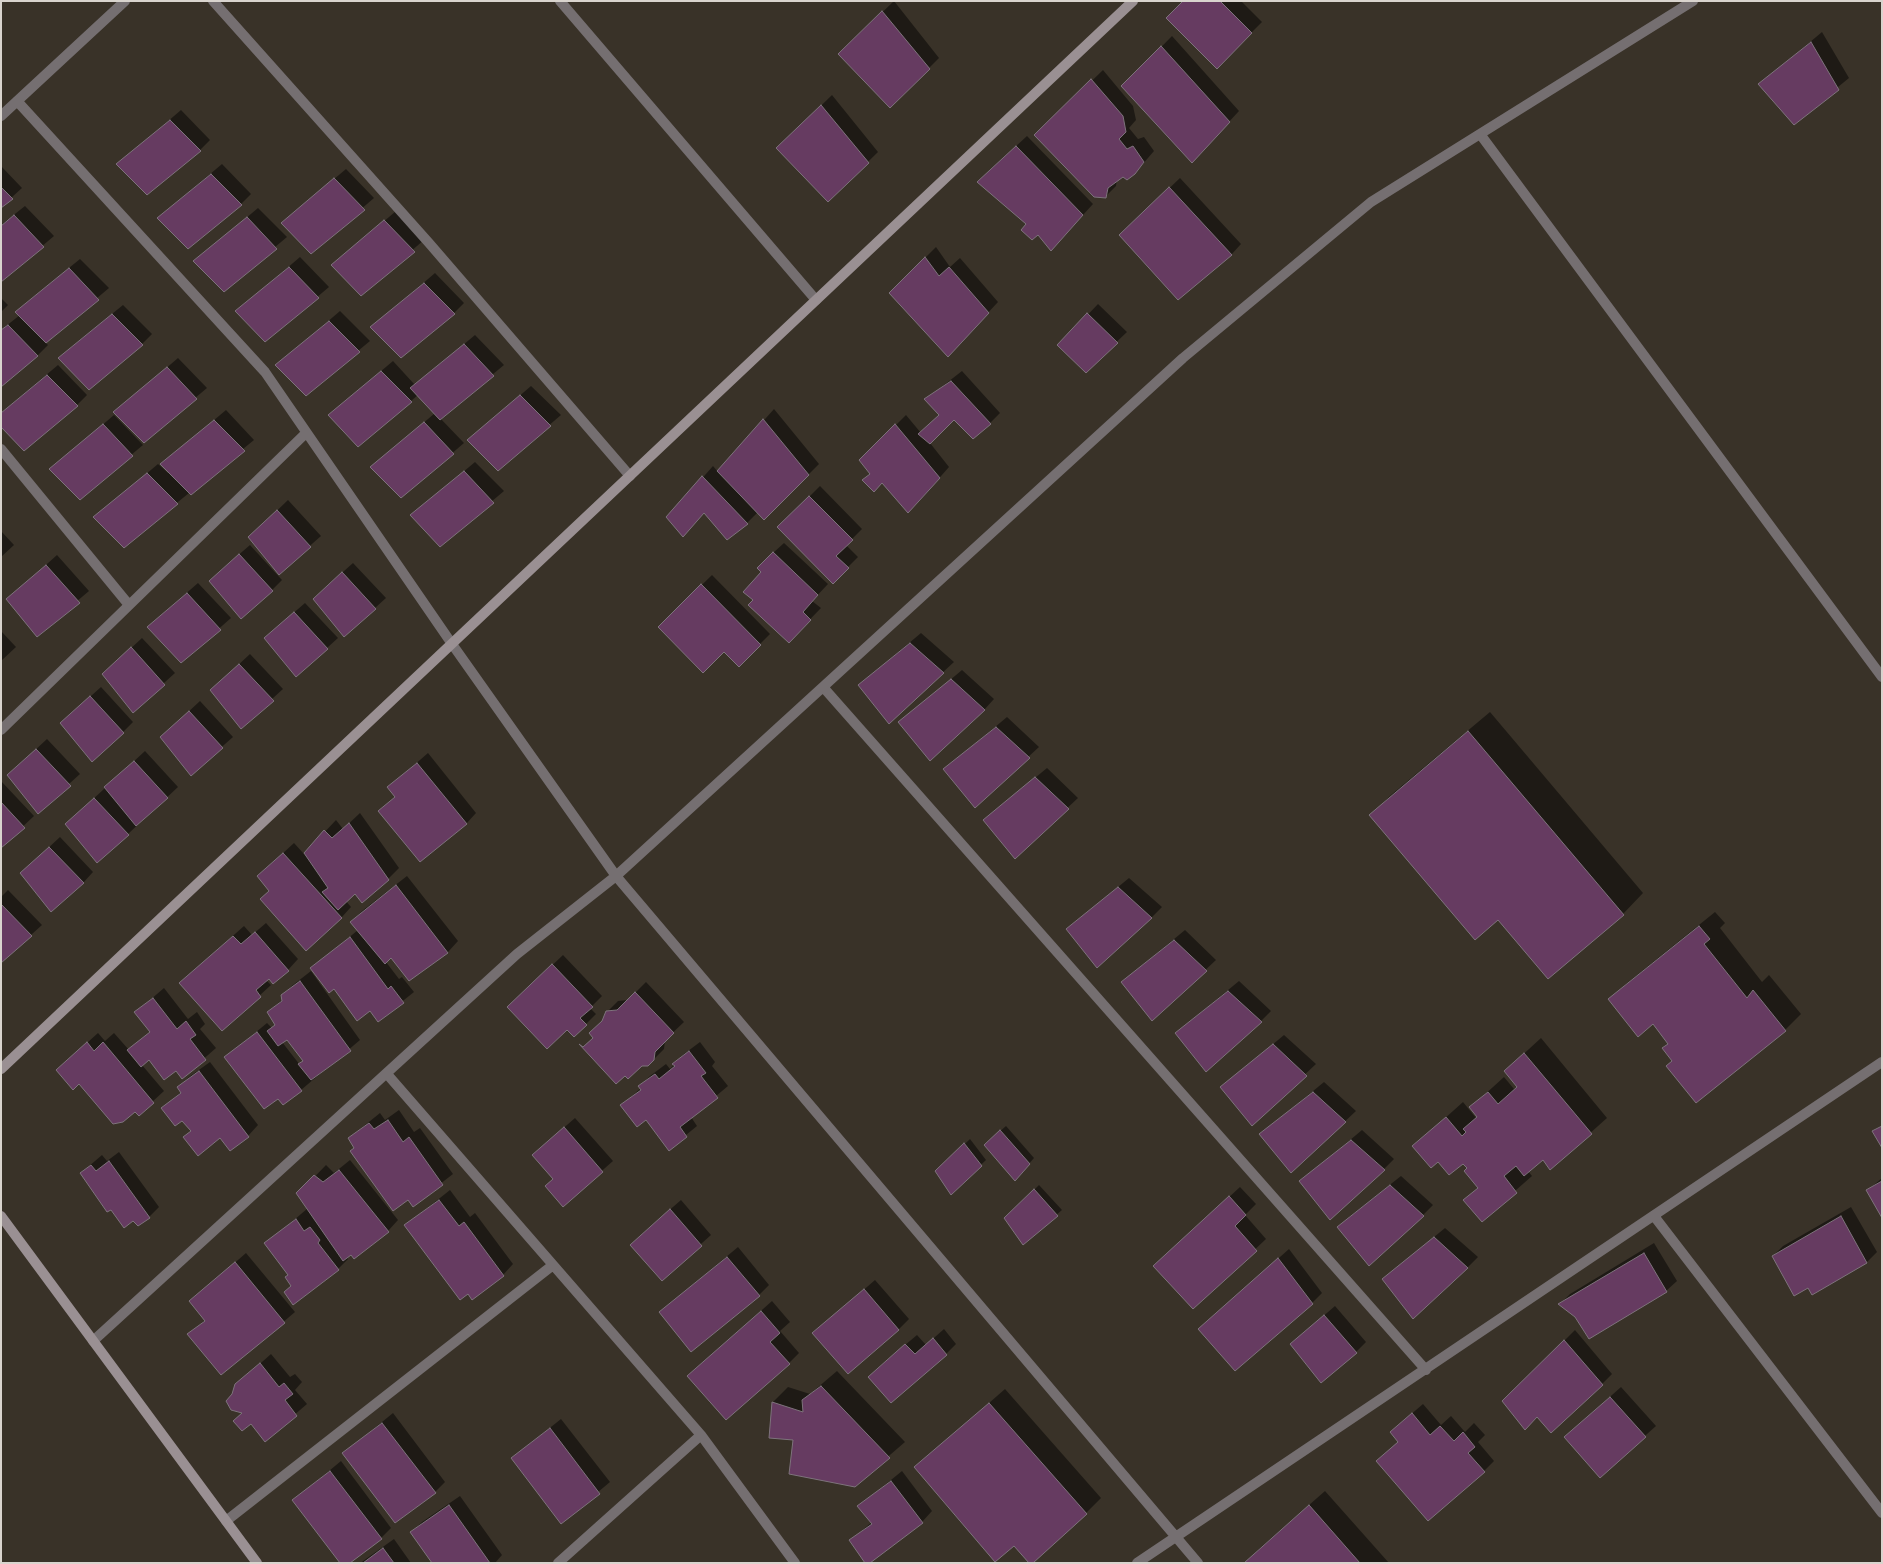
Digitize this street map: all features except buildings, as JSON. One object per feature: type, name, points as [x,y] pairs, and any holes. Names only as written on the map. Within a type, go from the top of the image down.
[{"type":"street","points":[[1,116],[125,1]]},
{"type":"street","points":[[212,1],[429,243],[630,476]]},
{"type":"street","points":[[560,1],[816,300]]},
{"type":"street","points":[[1,1069],[1133,1]]},
{"type":"street","points":[[93,1341],[517,954],[616,876],[1184,358],[1370,202],[1693,1]]},
{"type":"street","points":[[17,101],[265,372],[452,644],[616,876],[1178,1537],[1198,1563]]},
{"type":"street","points":[[1480,134],[1882,676]]},
{"type":"street","points":[[1,730],[306,433]]},
{"type":"street","points":[[1,449],[129,605]]},
{"type":"street","points":[[823,687],[1426,1370]]},
{"type":"street","points":[[1137,1563],[1882,1062]]},
{"type":"street","points":[[387,1074],[701,1435],[795,1563]]},
{"type":"street","points":[[1,1216],[257,1563]]},
{"type":"street","points":[[1654,1216],[1882,1513]]},
{"type":"street","points":[[226,1521],[553,1265]]},
{"type":"street","points":[[558,1563],[701,1435]]}]
